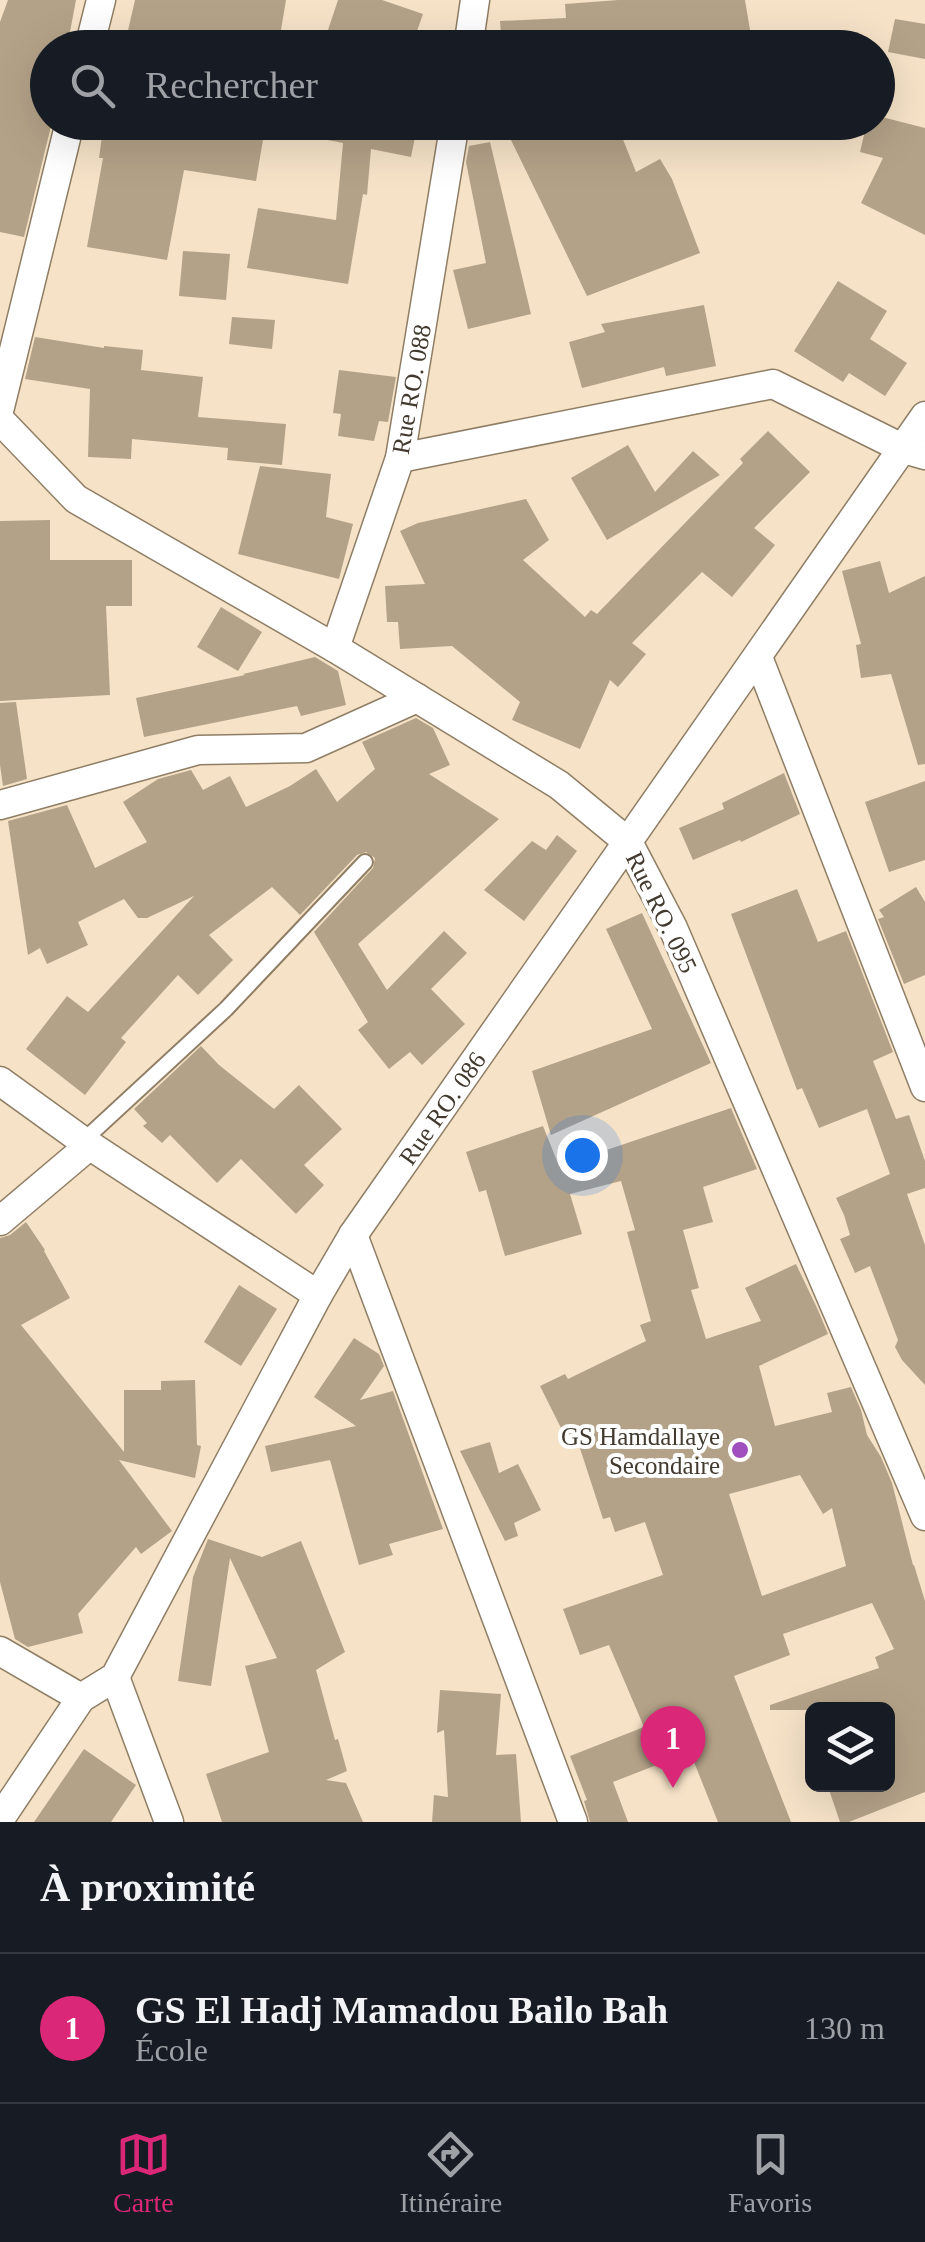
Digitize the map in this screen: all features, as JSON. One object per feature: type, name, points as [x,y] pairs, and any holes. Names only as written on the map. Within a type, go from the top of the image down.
[{"type":"street","points":[[93,30],[100,0]]},
{"type":"street","points":[[471,30],[476,0]]},
{"type":"street","points":[[0,408],[66,140]]},
{"type":"street","name":"Rue RO. 088","points":[[335,648],[400,458],[452,140]]},
{"type":"street","points":[[400,458],[774,384],[914,452]]},
{"type":"street","name":"Rue RO. 086","points":[[115,1677],[353,1235],[758,657],[914,452],[925,416]]},
{"type":"street","name":"Rue RO. 095","points":[[0,420],[76,499],[335,648],[559,785],[628,842],[673,928],[925,1516]]},
{"type":"street","points":[[758,657],[925,1087]]},
{"type":"street","points":[[0,805],[198,750],[306,748],[416,698]]},
{"type":"street","points":[[0,1081],[86,1143],[318,1295]]},
{"type":"street","points":[[0,1221],[86,1143]]},
{"type":"street","points":[[353,1235],[573,1822]]},
{"type":"street","points":[[0,1651],[80,1698]]},
{"type":"street","points":[[0,1819],[80,1698],[115,1677],[169,1822]]},
{"type":"lane","points":[[86,1143],[226,1009],[366,862]]},
{"type":"building","points":[[8,0],[76,0],[70,30],[30,30],[30,140],[48,140],[24,237],[0,232],[0,22]]},
{"type":"building","points":[[135,0],[286,0],[281,30],[128,30]]},
{"type":"building","points":[[338,0],[382,0],[423,14],[417,30],[328,30]]},
{"type":"building","points":[[745,0],[750,30],[501,30],[500,21],[566,18],[565,4]]},
{"type":"building","points":[[895,19],[925,24],[925,59],[895,53]]},
{"type":"building","points":[[895,120],[925,128],[925,235],[861,203],[883,158],[860,152],[863,140],[895,140]]},
{"type":"building","points":[[102,140],[263,140],[256,181],[184,170],[167,260],[87,247],[103,158],[99,158]]},
{"type":"building","points":[[327,140],[414,140],[411,157],[371,149],[367,195],[363,194],[348,284],[247,268],[258,208],[336,220],[343,143]]},
{"type":"building","points":[[511,140],[623,140],[636,172],[660,159],[672,179],[700,253],[587,296]]},
{"type":"building","points":[[490,142],[531,314],[468,329],[453,270],[486,263],[466,162],[469,146]]},
{"type":"building","points":[[183,251],[230,254],[226,300],[179,296]]},
{"type":"building","points":[[838,281],[887,311],[870,339],[907,363],[885,396],[849,373],[843,382],[794,351]]},
{"type":"building","points":[[704,305],[716,366],[666,376],[664,367],[582,388],[569,342],[605,332],[601,324]]},
{"type":"building","points":[[232,317],[275,320],[272,349],[229,344]]},
{"type":"building","points":[[35,337],[143,350],[141,370],[203,377],[198,417],[286,424],[282,465],[227,460],[228,448],[132,439],[131,459],[88,457],[90,389],[25,379]]},
{"type":"building","points":[[339,370],[396,377],[388,422],[379,421],[374,441],[338,436],[341,414],[333,413]]},
{"type":"building","points":[[768,431],[810,472],[754,528],[775,545],[732,597],[702,572],[632,643],[646,654],[618,687],[610,680],[580,749],[512,720],[520,702],[452,646],[400,649],[398,622],[387,622],[385,586],[425,584],[400,531],[418,523],[526,499],[549,540],[523,560],[585,617],[591,610],[597,614],[743,463],[740,459]]},
{"type":"building","points":[[628,445],[655,492],[693,451],[720,475],[607,540],[571,478]]},
{"type":"building","points":[[260,466],[331,474],[326,517],[353,524],[339,579],[238,554]]},
{"type":"building","points":[[50,520],[50,560],[132,560],[132,606],[106,606],[110,695],[0,701],[0,521]]},
{"type":"building","points":[[880,561],[889,593],[925,576],[925,764],[918,765],[891,674],[861,678],[856,645],[861,644],[842,571]]},
{"type":"building","points":[[221,607],[262,632],[238,671],[197,647]]},
{"type":"building","points":[[315,657],[338,671],[346,705],[301,716],[297,706],[144,737],[136,698]]},
{"type":"building","points":[[16,702],[27,779],[3,786],[0,703]]},
{"type":"building","points":[[416,718],[433,728],[450,765],[429,774],[499,819],[358,944],[387,990],[444,931],[467,953],[431,989],[465,1024],[422,1065],[410,1052],[389,1069],[358,1030],[368,1022],[314,932],[373,868],[375,858],[366,852],[357,855],[300,915],[272,887],[209,935],[233,960],[198,995],[178,975],[121,1038],[126,1042],[85,1095],[26,1049],[67,996],[88,1012],[194,896],[147,918],[138,918],[124,899],[78,922],[88,945],[47,964],[40,948],[28,955],[8,821],[67,805],[95,868],[147,842],[123,802],[158,779],[191,770],[203,790],[230,776],[246,807],[316,769],[337,802],[375,769],[362,742]]},
{"type":"building","points":[[784,773],[800,814],[693,860],[679,828],[724,809],[722,803]]},
{"type":"building","points":[[925,781],[925,860],[889,872],[865,802]]},
{"type":"building","points":[[557,835],[577,851],[524,921],[484,890],[532,841],[546,850]]},
{"type":"building","points":[[916,887],[925,902],[925,975],[904,984],[878,919],[884,917],[879,910]]},
{"type":"building","points":[[797,889],[818,942],[846,931],[893,1052],[873,1061],[896,1119],[909,1115],[925,1161],[925,1188],[907,1194],[925,1245],[925,1385],[895,1347],[898,1340],[870,1266],[855,1273],[840,1239],[850,1235],[836,1198],[890,1174],[867,1109],[819,1128],[802,1088],[797,1090],[731,914]]},
{"type":"building","points":[[642,913],[711,1063],[551,1135],[532,1071],[652,1029],[606,929]]},
{"type":"building","points":[[201,1046],[274,1109],[299,1085],[342,1129],[304,1165],[324,1185],[296,1214],[241,1159],[217,1183],[170,1135],[162,1143],[143,1126],[147,1123],[134,1109]]},
{"type":"building","points":[[731,1108],[757,1169],[703,1187],[713,1222],[683,1230],[699,1288],[691,1290],[706,1339],[761,1321],[745,1288],[796,1264],[818,1310],[828,1334],[759,1366],[775,1426],[832,1412],[827,1393],[851,1387],[867,1435],[892,1483],[925,1601],[925,1792],[840,1822],[830,1792],[895,1792],[895,1702],[805,1702],[805,1710],[770,1710],[770,1705],[879,1668],[875,1657],[894,1649],[872,1603],[783,1634],[790,1655],[734,1676],[791,1822],[718,1822],[690,1752],[613,1782],[628,1822],[590,1822],[584,1801],[587,1800],[570,1756],[644,1727],[609,1645],[580,1655],[563,1609],[663,1575],[645,1522],[615,1532],[610,1517],[603,1519],[576,1436],[567,1440],[540,1386],[565,1374],[568,1379],[646,1341],[640,1325],[651,1321],[627,1232],[635,1230],[621,1181],[570,1194],[582,1234],[505,1256],[486,1190],[479,1192],[466,1152],[543,1126],[559,1166]],"holes":[[[800,1475],[823,1514],[832,1508],[846,1566],[762,1596],[729,1494]]]},
{"type":"building","points":[[26,1222],[70,1298],[21,1325],[124,1452],[124,1390],[161,1390],[161,1381],[195,1380],[197,1445],[201,1446],[195,1478],[119,1460],[172,1531],[141,1554],[136,1547],[78,1614],[83,1633],[28,1647],[15,1639],[0,1582],[0,1238]]},
{"type":"building","points":[[239,1285],[277,1309],[241,1366],[204,1342]]},
{"type":"building","points":[[354,1338],[379,1354],[384,1366],[360,1400],[393,1391],[443,1529],[389,1544],[393,1555],[359,1565],[330,1460],[271,1472],[265,1446],[356,1426],[314,1397]]},
{"type":"building","points":[[490,1442],[499,1473],[518,1464],[541,1510],[514,1523],[518,1536],[505,1541],[460,1451]]},
{"type":"building","points":[[208,1539],[262,1557],[301,1541],[345,1652],[316,1670],[347,1771],[326,1780],[346,1783],[363,1822],[222,1822],[206,1774],[269,1752],[245,1666],[277,1658],[230,1558],[211,1686],[178,1681],[193,1577]]},
{"type":"building","points":[[440,1690],[501,1694],[496,1755],[516,1754],[521,1822],[432,1822],[434,1795],[448,1797],[444,1730],[437,1733]]},
{"type":"building","points":[[84,1749],[136,1785],[111,1822],[34,1822]]},
{"type":"place","name":"GS Hamdallaye Secondaire","points":[[740,1450]]},
{"type":"place","name":"GS El Hadj Mamadou Bailo Bah","points":[[673,1788]]}]
